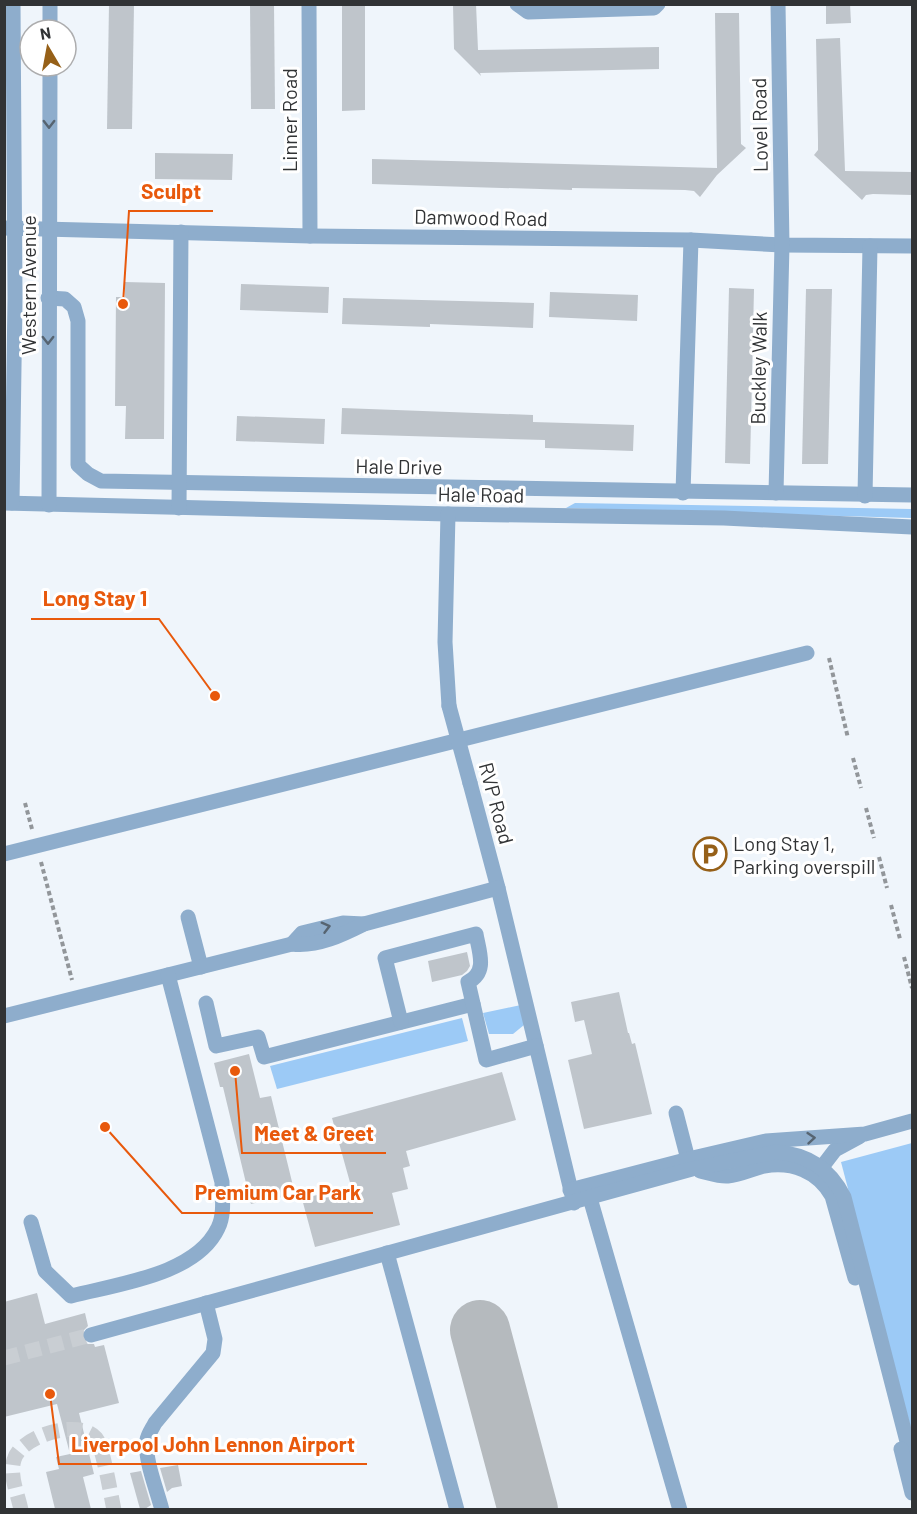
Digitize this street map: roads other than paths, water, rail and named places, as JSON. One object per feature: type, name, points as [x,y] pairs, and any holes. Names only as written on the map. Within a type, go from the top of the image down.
[{"type":"street","name":"Western Avenue","points":[[8,503],[13,4]]},
{"type":"street","name":"Linner Road","points":[[309,4],[310,236]]},
{"type":"street","points":[[518,4],[528,12],[654,8],[658,4]]},
{"type":"street","name":"Lovel Road","points":[[778,4],[782,245]]},
{"type":"street","name":"Western Avenue","points":[[49,505],[50,78]]},
{"type":"street","name":"Damwood Road","points":[[9,228],[310,236],[691,240],[782,245],[912,246]]},
{"type":"street","points":[[179,508],[180,232]]},
{"type":"street","points":[[683,492],[691,240]]},
{"type":"street","name":"Buckley Walk","points":[[776,493],[782,245]]},
{"type":"street","points":[[865,496],[870,246]]},
{"type":"street","name":"Hale Drive","points":[[48,298],[65,299],[74,307],[78,321],[78,465],[101,481],[865,496],[912,495]]},
{"type":"street","name":"Hale Road","points":[[8,503],[724,518],[912,527]]},
{"type":"street","name":"RVP Road","points":[[448,514],[445,642],[449,706],[498,888],[572,1196]]},
{"type":"street","points":[[4,854],[807,653]]},
{"type":"street","points":[[4,1016],[292,944],[302,933],[343,922],[364,924],[498,888]]},
{"type":"street","points":[[188,917],[201,967]]},
{"type":"street","points":[[401,1022],[385,958],[476,934],[482,966],[475,979],[468,982],[486,1060],[536,1046]]},
{"type":"street","points":[[32,1222],[45,1271],[71,1296],[168,1271],[199,1252],[219,1226],[223,1208],[222,1182],[168,975]]},
{"type":"street","points":[[206,1003],[216,1047],[258,1036],[264,1057],[473,1004]]},
{"type":"street","points":[[676,1113],[689,1164]]},
{"type":"street","points":[[91,1335],[387,1253],[572,1196],[766,1141],[865,1134],[912,1122]]},
{"type":"street","points":[[822,1167],[835,1150],[865,1134]]},
{"type":"street","points":[[572,1196],[590,1198],[689,1164],[777,1152],[807,1158],[822,1167],[837,1183],[844,1197],[912,1461]]},
{"type":"street","points":[[689,1164],[728,1176],[764,1166],[789,1165],[816,1176],[826,1185],[836,1207],[912,1493]]},
{"type":"street","points":[[590,1198],[680,1509]]},
{"type":"street","points":[[387,1253],[457,1509]]},
{"type":"street","points":[[162,1509],[150,1463],[147,1441],[155,1423],[213,1353],[215,1339],[206,1303]]},
{"type":"tunnel","points":[[4,1358],[91,1335]]},
{"type":"tunnel","points":[[21,1510],[14,1485],[14,1460],[19,1451],[38,1437],[64,1430],[88,1432],[96,1438],[104,1461],[114,1510]]},
{"type":"place","name":"Sculpt","points":[[123,304]]},
{"type":"place","name":"Long Stay 1","points":[[215,696]]},
{"type":"place","name":"Long Stay 1, Parking overspill","points":[[710,854]]},
{"type":"place","name":"Meet & Greet","points":[[235,1071]]},
{"type":"place","name":"Premium Car Park","points":[[105,1127]]},
{"type":"place","name":"Liverpool John Lennon Airport","points":[[50,1394]]}]
